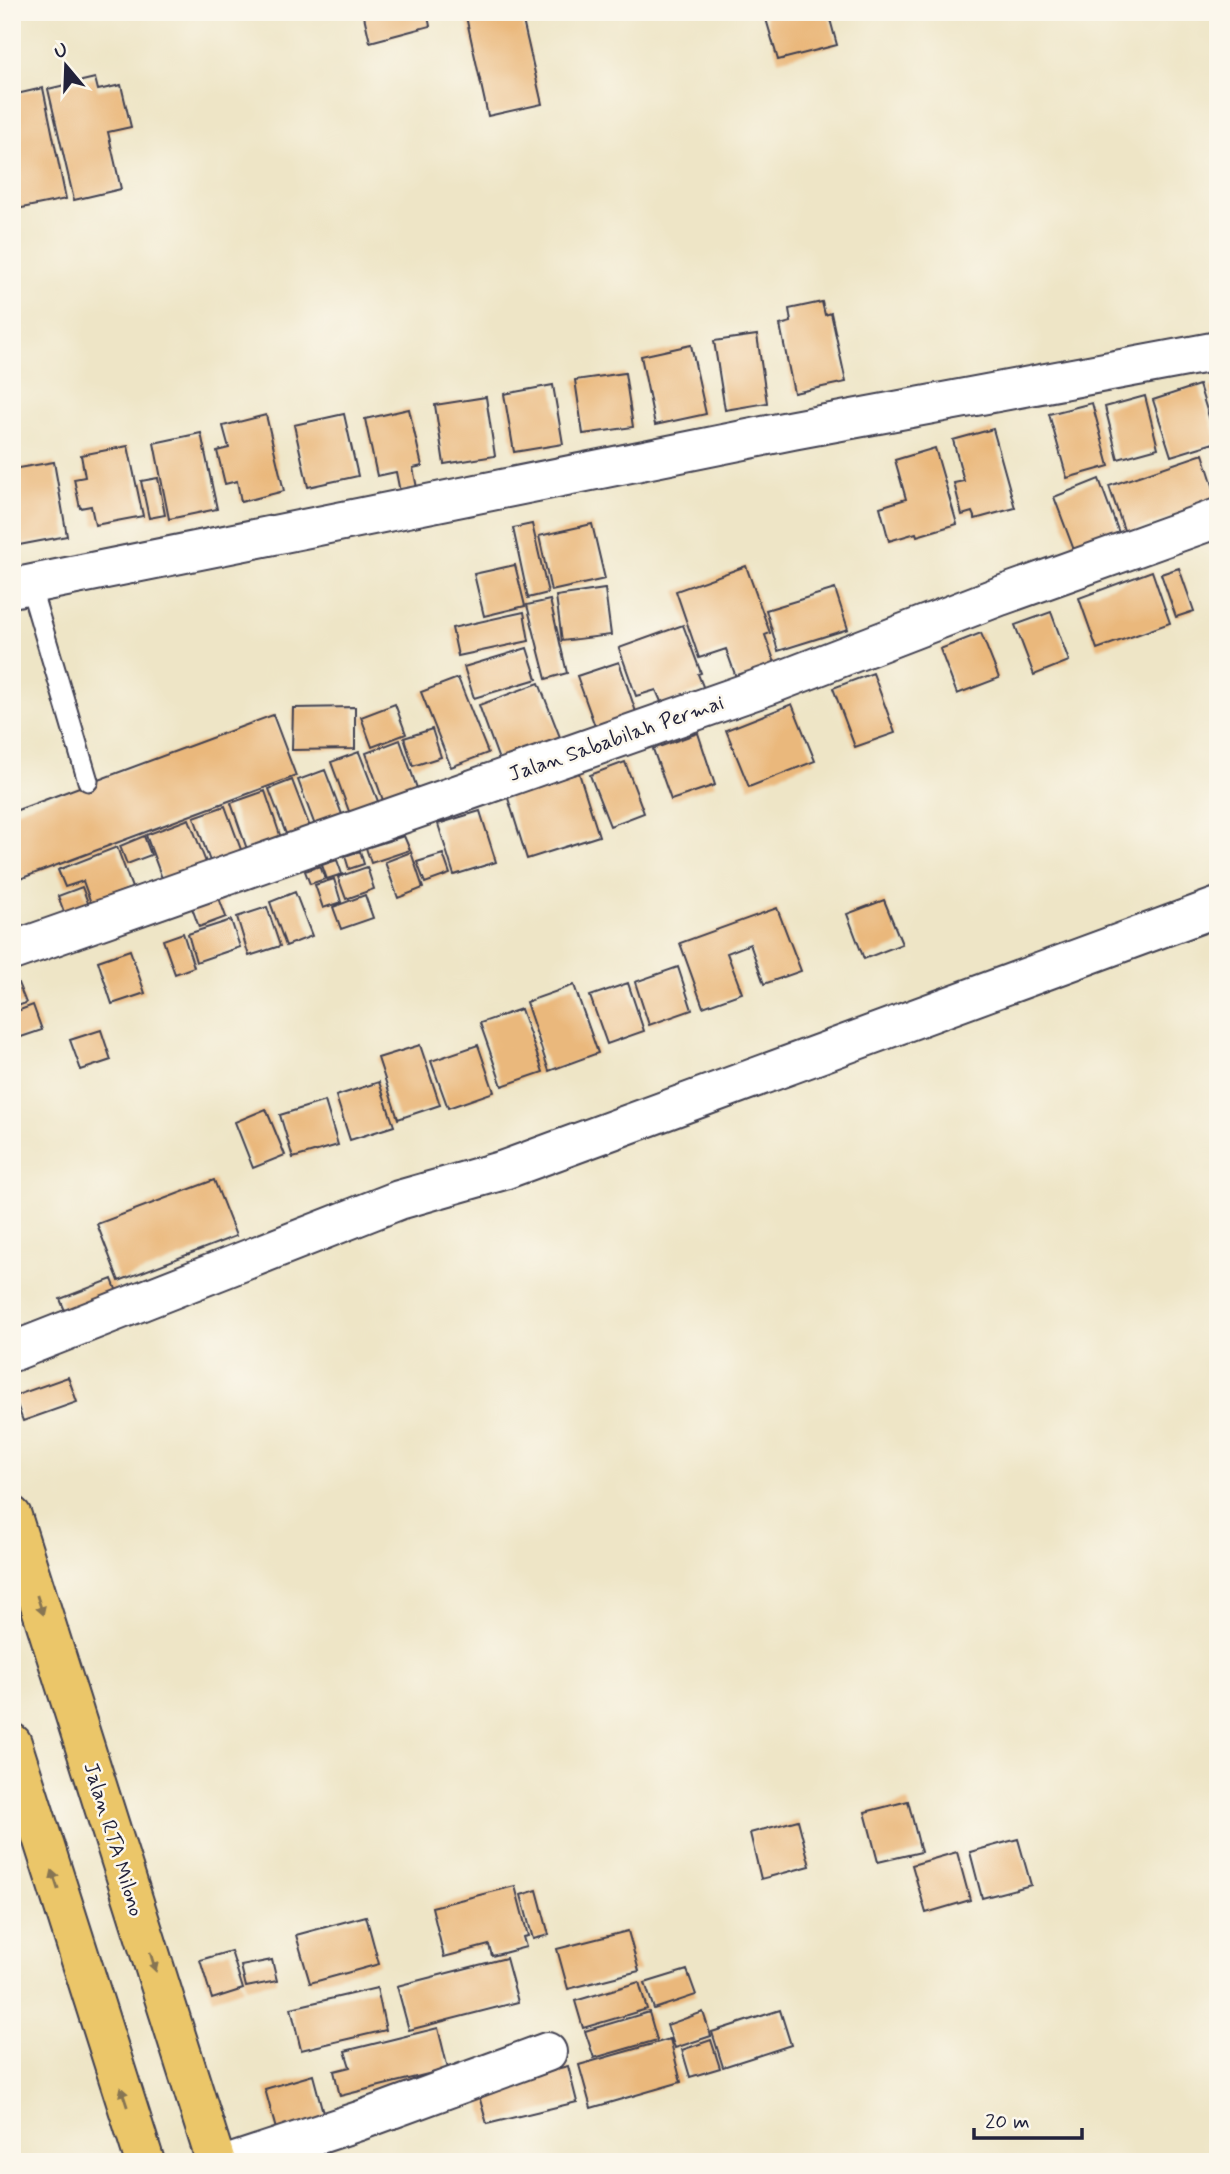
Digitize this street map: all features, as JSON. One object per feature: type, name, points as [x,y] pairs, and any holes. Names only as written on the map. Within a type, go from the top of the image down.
[{"type":"highway","name":"Jalan RTA Milono","points":[[12,1516],[216,2162]]},
{"type":"highway","points":[[12,1743],[145,2162]]},
{"type":"street","points":[[21,586],[793,430],[1218,351]]},
{"type":"street","name":"Jalan Sababilah Permai","points":[[12,951],[772,684],[1000,596],[1218,519]]},
{"type":"street","points":[[12,1352],[398,1200],[504,1170],[1218,907]]},
{"type":"street","points":[[235,2162],[359,2121],[547,2052]]},
{"type":"lane","points":[[21,586],[88,781]]},
{"type":"building","points":[[363,12],[427,12],[430,26],[370,42]]},
{"type":"building","points":[[465,12],[521,12],[542,104],[488,116]]},
{"type":"building","points":[[764,12],[828,12],[837,45],[778,60]]},
{"type":"building","points":[[95,78],[98,90],[121,85],[131,127],[108,132],[121,189],[74,200],[48,89]]},
{"type":"building","points":[[43,88],[66,199],[12,210],[12,95]]},
{"type":"building","points":[[822,302],[825,315],[831,313],[846,382],[794,393],[780,325],[791,322],[789,309]]},
{"type":"building","points":[[757,335],[767,403],[725,410],[714,341]]},
{"type":"building","points":[[691,345],[706,414],[655,425],[641,356]]},
{"type":"building","points":[[625,373],[633,427],[583,434],[575,380]]},
{"type":"building","points":[[553,385],[563,444],[514,452],[504,394]]},
{"type":"building","points":[[1199,385],[1217,442],[1171,456],[1153,400]]},
{"type":"building","points":[[1218,386],[1218,417],[1217,417],[1210,388]]},
{"type":"building","points":[[1145,396],[1158,448],[1118,459],[1105,407]]},
{"type":"building","points":[[486,397],[495,456],[444,464],[435,405]]},
{"type":"building","points":[[1092,403],[1109,466],[1067,478],[1049,414]]},
{"type":"building","points":[[409,409],[422,466],[413,468],[417,488],[400,492],[396,472],[377,476],[365,419]]},
{"type":"building","points":[[344,414],[358,476],[308,487],[294,425]]},
{"type":"building","points":[[266,415],[284,491],[241,502],[237,481],[225,484],[217,451],[229,448],[223,426]]},
{"type":"building","points":[[993,429],[1015,508],[975,519],[972,512],[962,515],[954,483],[964,481],[953,440]]},
{"type":"building","points":[[201,433],[217,509],[169,519],[154,443]]},
{"type":"building","points":[[128,446],[143,516],[95,525],[91,506],[80,508],[74,479],[85,477],[81,455]]},
{"type":"building","points":[[935,448],[957,524],[889,541],[880,507],[906,499],[895,460]]},
{"type":"building","points":[[1203,454],[1218,501],[1125,533],[1109,486]]},
{"type":"building","points":[[54,462],[67,536],[19,545],[12,505],[12,469]]},
{"type":"building","points":[[158,478],[165,515],[149,518],[141,481]]},
{"type":"building","points":[[1099,479],[1119,533],[1074,550],[1054,497]]},
{"type":"building","points":[[532,524],[548,593],[528,598],[513,528]]},
{"type":"building","points":[[592,524],[605,579],[551,591],[539,536]]},
{"type":"building","points":[[515,565],[525,606],[484,616],[474,574]]},
{"type":"building","points":[[746,566],[770,633],[765,635],[776,666],[737,680],[726,649],[699,658],[676,591]]},
{"type":"building","points":[[1179,568],[1194,611],[1176,617],[1161,574]]},
{"type":"building","points":[[1152,571],[1170,623],[1097,649],[1079,598]]},
{"type":"building","points":[[605,589],[611,635],[562,641],[556,596]]},
{"type":"building","points":[[835,589],[848,629],[778,651],[766,610]]},
{"type":"building","points":[[550,600],[567,673],[546,679],[527,605]]},
{"type":"building","points":[[524,612],[529,641],[458,656],[452,628]]},
{"type":"building","points":[[1051,612],[1069,661],[1034,675],[1015,625]]},
{"type":"building","points":[[683,625],[701,673],[698,674],[704,689],[662,704],[656,690],[636,696],[619,648]]},
{"type":"building","points":[[981,633],[999,678],[957,694],[940,649]]},
{"type":"building","points":[[527,648],[537,679],[474,698],[464,667]]},
{"type":"building","points":[[619,662],[637,715],[596,729],[577,676]]},
{"type":"building","points":[[873,673],[895,733],[855,747],[833,688]]},
{"type":"building","points":[[458,678],[488,753],[451,767],[421,692]]},
{"type":"building","points":[[539,683],[563,745],[502,768],[479,705]]},
{"type":"building","points":[[395,704],[406,734],[372,747],[361,717]]},
{"type":"building","points":[[792,704],[815,761],[749,787],[726,730]]},
{"type":"building","points":[[355,707],[355,749],[292,750],[293,708]]},
{"type":"building","points":[[273,715],[296,776],[17,880],[12,867],[12,812]]},
{"type":"building","points":[[432,729],[441,757],[413,766],[404,738]]},
{"type":"building","points":[[698,733],[715,785],[671,800],[653,749]]},
{"type":"building","points":[[400,740],[418,791],[384,803],[366,753]]},
{"type":"building","points":[[359,752],[379,804],[350,814],[331,762]]},
{"type":"building","points":[[625,762],[644,813],[610,826],[590,775]]},
{"type":"building","points":[[325,770],[343,817],[316,828],[298,780]]},
{"type":"building","points":[[579,773],[599,836],[527,859],[507,795]]},
{"type":"building","points":[[292,780],[311,830],[288,839],[269,789]]},
{"type":"building","points":[[265,791],[282,841],[248,852],[231,803]]},
{"type":"building","points":[[225,806],[243,855],[212,867],[194,817]]},
{"type":"building","points":[[480,811],[496,862],[454,875],[438,824]]},
{"type":"building","points":[[189,819],[207,865],[163,881],[146,835]]},
{"type":"building","points":[[144,836],[151,855],[127,864],[120,846]]},
{"type":"building","points":[[404,836],[410,850],[371,863],[366,848]]},
{"type":"building","points":[[117,847],[132,888],[91,903],[83,881],[65,887],[58,870]]},
{"type":"building","points":[[360,851],[364,864],[349,869],[345,856]]},
{"type":"building","points":[[411,852],[423,888],[398,898],[385,862]]},
{"type":"building","points":[[443,854],[450,874],[425,883],[417,862]]},
{"type":"building","points":[[337,860],[342,874],[327,879],[322,865]]},
{"type":"building","points":[[320,866],[325,879],[310,884],[305,871]]},
{"type":"building","points":[[367,867],[374,889],[346,899],[338,877]]},
{"type":"building","points":[[334,879],[341,902],[323,908],[315,885]]},
{"type":"building","points":[[82,887],[90,908],[66,917],[58,896]]},
{"type":"building","points":[[295,892],[312,936],[286,946],[270,902]]},
{"type":"building","points":[[365,895],[373,918],[341,929],[333,907]]},
{"type":"building","points":[[219,898],[226,917],[199,927],[192,908]]},
{"type":"building","points":[[884,900],[902,944],[864,959],[847,914]]},
{"type":"building","points":[[267,907],[280,946],[249,956],[237,917]]},
{"type":"building","points":[[777,908],[801,971],[764,984],[750,944],[727,953],[742,993],[703,1007],[680,943]]},
{"type":"building","points":[[231,920],[240,947],[196,962],[188,934]]},
{"type":"building","points":[[183,933],[194,967],[175,974],[163,940]]},
{"type":"building","points":[[130,950],[145,993],[112,1004],[98,961]]},
{"type":"building","points":[[678,967],[692,1010],[649,1025],[635,982]]},
{"type":"building","points":[[18,983],[26,1003],[12,1008],[12,985]]},
{"type":"building","points":[[628,983],[644,1031],[607,1044],[590,996]]},
{"type":"building","points":[[574,985],[598,1053],[549,1071],[526,1002]]},
{"type":"building","points":[[33,1005],[42,1030],[12,1040],[12,1013]]},
{"type":"building","points":[[521,1009],[543,1072],[502,1086],[480,1023]]},
{"type":"building","points":[[101,1030],[111,1060],[81,1070],[70,1040]]},
{"type":"building","points":[[420,1045],[440,1105],[398,1119],[378,1058]]},
{"type":"building","points":[[478,1045],[494,1092],[448,1108],[431,1061]]},
{"type":"building","points":[[379,1082],[394,1126],[350,1140],[336,1096]]},
{"type":"building","points":[[325,1101],[338,1145],[293,1158],[280,1115]]},
{"type":"building","points":[[266,1109],[285,1155],[253,1168],[235,1122]]},
{"type":"building","points":[[214,1180],[236,1236],[119,1281],[97,1224]]},
{"type":"building","points":[[112,1279],[122,1305],[71,1325],[60,1299]]},
{"type":"building","points":[[68,1377],[77,1402],[23,1421],[14,1396]]},
{"type":"building","points":[[908,1801],[921,1852],[878,1862],[865,1812]]},
{"type":"building","points":[[798,1820],[810,1866],[761,1879],[750,1833]]},
{"type":"building","points":[[1018,1839],[1031,1885],[982,1898],[970,1852]]},
{"type":"building","points":[[957,1852],[970,1900],[926,1913],[912,1865]]},
{"type":"building","points":[[515,1886],[528,1936],[523,1937],[526,1947],[492,1956],[489,1945],[444,1957],[432,1907]]},
{"type":"building","points":[[537,1890],[549,1935],[533,1939],[521,1895]]},
{"type":"building","points":[[366,1916],[379,1964],[310,1983],[296,1935]]},
{"type":"building","points":[[628,1931],[639,1971],[568,1989],[557,1949]]},
{"type":"building","points":[[231,1951],[243,1989],[212,1999],[200,1960]]},
{"type":"building","points":[[506,1958],[518,2002],[409,2030],[397,1986]]},
{"type":"building","points":[[272,1960],[277,1981],[246,1987],[241,1966]]},
{"type":"building","points":[[687,1970],[696,1995],[654,2009],[645,1983]]},
{"type":"building","points":[[639,1982],[647,2009],[583,2028],[575,2001]]},
{"type":"building","points":[[377,1988],[386,2030],[301,2050],[291,2008]]},
{"type":"building","points":[[780,2010],[791,2045],[723,2067],[712,2032]]},
{"type":"building","points":[[649,2012],[657,2040],[594,2058],[585,2031]]},
{"type":"building","points":[[703,2012],[711,2036],[675,2048],[667,2025]]},
{"type":"building","points":[[438,2028],[448,2069],[340,2096],[334,2071],[350,2067],[345,2051]]},
{"type":"building","points":[[670,2039],[681,2082],[591,2108],[579,2065]]},
{"type":"building","points":[[711,2040],[720,2068],[690,2077],[682,2050]]},
{"type":"building","points":[[568,2066],[577,2102],[487,2124],[477,2089]]},
{"type":"building","points":[[313,2075],[325,2120],[277,2133],[265,2089]]}]
